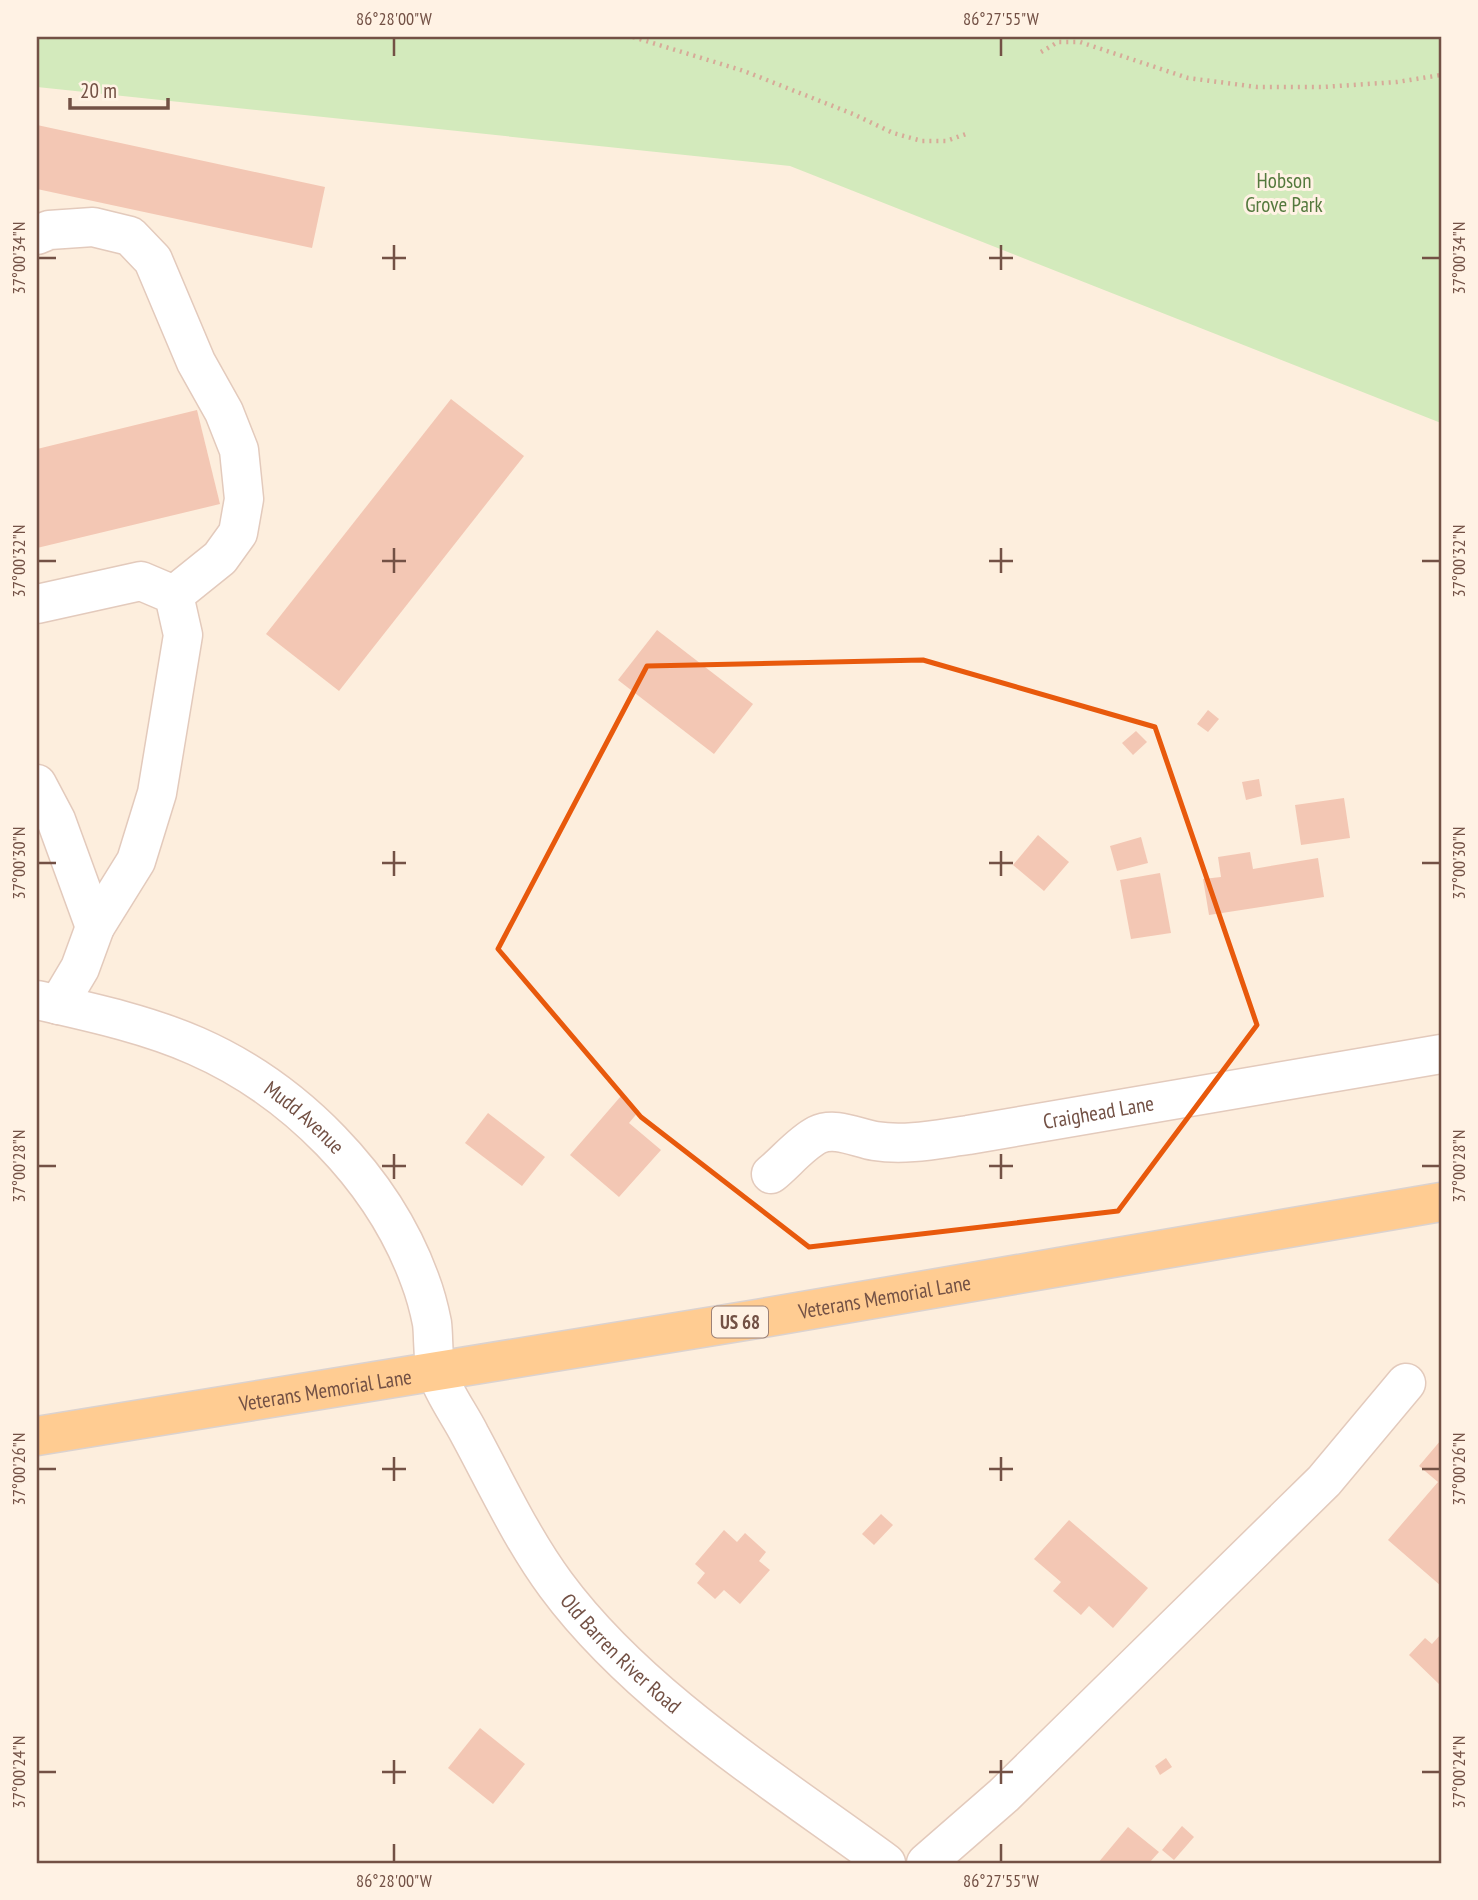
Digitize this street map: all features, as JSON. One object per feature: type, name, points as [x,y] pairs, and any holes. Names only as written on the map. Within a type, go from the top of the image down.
[{"type":"main road","name":"Veterans Memorial Lane","points":[[37,1436],[437,1372],[1209,1242],[1333,1218],[1441,1202]]},
{"type":"street","points":[[37,235],[49,230],[93,227],[130,236],[153,260],[196,362],[224,412],[239,450],[244,499],[238,533],[220,558],[174,595]]},
{"type":"street","points":[[37,604],[141,581],[174,595]]},
{"type":"street","points":[[47,1003],[80,968],[95,928],[136,862],[157,793],[183,635],[174,595]]},
{"type":"street","points":[[37,784],[56,820],[95,928]]},
{"type":"street","name":"Mudd Avenue","points":[[47,1003],[149,1028],[196,1046],[240,1068],[278,1094],[310,1121],[339,1149],[362,1177],[409,1255],[426,1297],[437,1372]]},
{"type":"street","name":"Craighead Lane","points":[[771,1174],[804,1144],[815,1136],[828,1132],[887,1143],[922,1141],[1441,1054]]},
{"type":"street","name":"Old Barren River Road","points":[[437,1372],[529,1544],[583,1620],[661,1695],[886,1863]]},
{"type":"street","points":[[926,1863],[1004,1795],[1324,1481],[1406,1383]]},
{"type":"path","points":[[633,37],[744,72],[922,141],[946,141],[966,134]]},
{"type":"path","points":[[1041,52],[1058,41],[1080,42],[1188,78],[1257,87],[1323,87],[1397,82],[1441,75]]},
{"type":"highlighted area","points":[[923,660],[1155,727],[1257,1025],[1118,1211],[809,1247],[641,1117],[498,949],[647,666]]},
{"type":"green space","name":"Hobson Grove Park","points":[[37,37],[1441,37],[1441,423],[790,166],[37,87]]},
{"type":"building","points":[[37,125],[325,187],[312,248],[37,189]]},
{"type":"building","points":[[451,399],[524,456],[339,691],[266,634]]},
{"type":"building","points":[[197,410],[220,504],[37,548],[37,449]]},
{"type":"building","points":[[657,630],[753,704],[714,754],[618,680]]},
{"type":"building","points":[[1208,710],[1219,719],[1208,732],[1197,724]]},
{"type":"building","points":[[1136,731],[1147,742],[1133,755],[1122,743]]},
{"type":"building","points":[[1259,779],[1262,796],[1246,800],[1242,782]]},
{"type":"building","points":[[1344,798],[1350,838],[1301,845],[1295,805]]},
{"type":"building","points":[[1038,835],[1069,862],[1044,891],[1013,865]]},
{"type":"building","points":[[1141,837],[1148,863],[1117,871],[1110,846]]},
{"type":"building","points":[[1250,852],[1253,869],[1318,858],[1324,897],[1209,915],[1203,879],[1221,877],[1218,857]]},
{"type":"building","points":[[1160,873],[1171,933],[1131,939],[1120,880]]},
{"type":"building","points":[[621,1096],[639,1111],[629,1123],[661,1150],[619,1197],[570,1155]]},
{"type":"building","points":[[488,1113],[545,1157],[522,1186],[465,1143]]},
{"type":"building","points":[[1441,1440],[1441,1586],[1388,1540],[1438,1482],[1419,1466]]},
{"type":"building","points":[[881,1514],[893,1525],[874,1545],[862,1534]]},
{"type":"building","points":[[1069,1520],[1148,1588],[1113,1628],[1089,1606],[1081,1615],[1053,1591],[1061,1582],[1034,1559]]},
{"type":"building","points":[[724,1530],[737,1542],[745,1533],[766,1552],[759,1561],[770,1570],[740,1604],[724,1590],[715,1599],[697,1583],[705,1573],[695,1564]]},
{"type":"building","points":[[1441,1634],[1441,1686],[1409,1655],[1425,1638],[1432,1644]]},
{"type":"building","points":[[480,1728],[525,1764],[493,1804],[448,1768]]},
{"type":"building","points":[[1166,1758],[1172,1767],[1160,1775],[1155,1766]]},
{"type":"building","points":[[1182,1826],[1194,1837],[1174,1860],[1162,1850]]},
{"type":"building","points":[[1128,1827],[1159,1852],[1149,1863],[1098,1863]]}]
